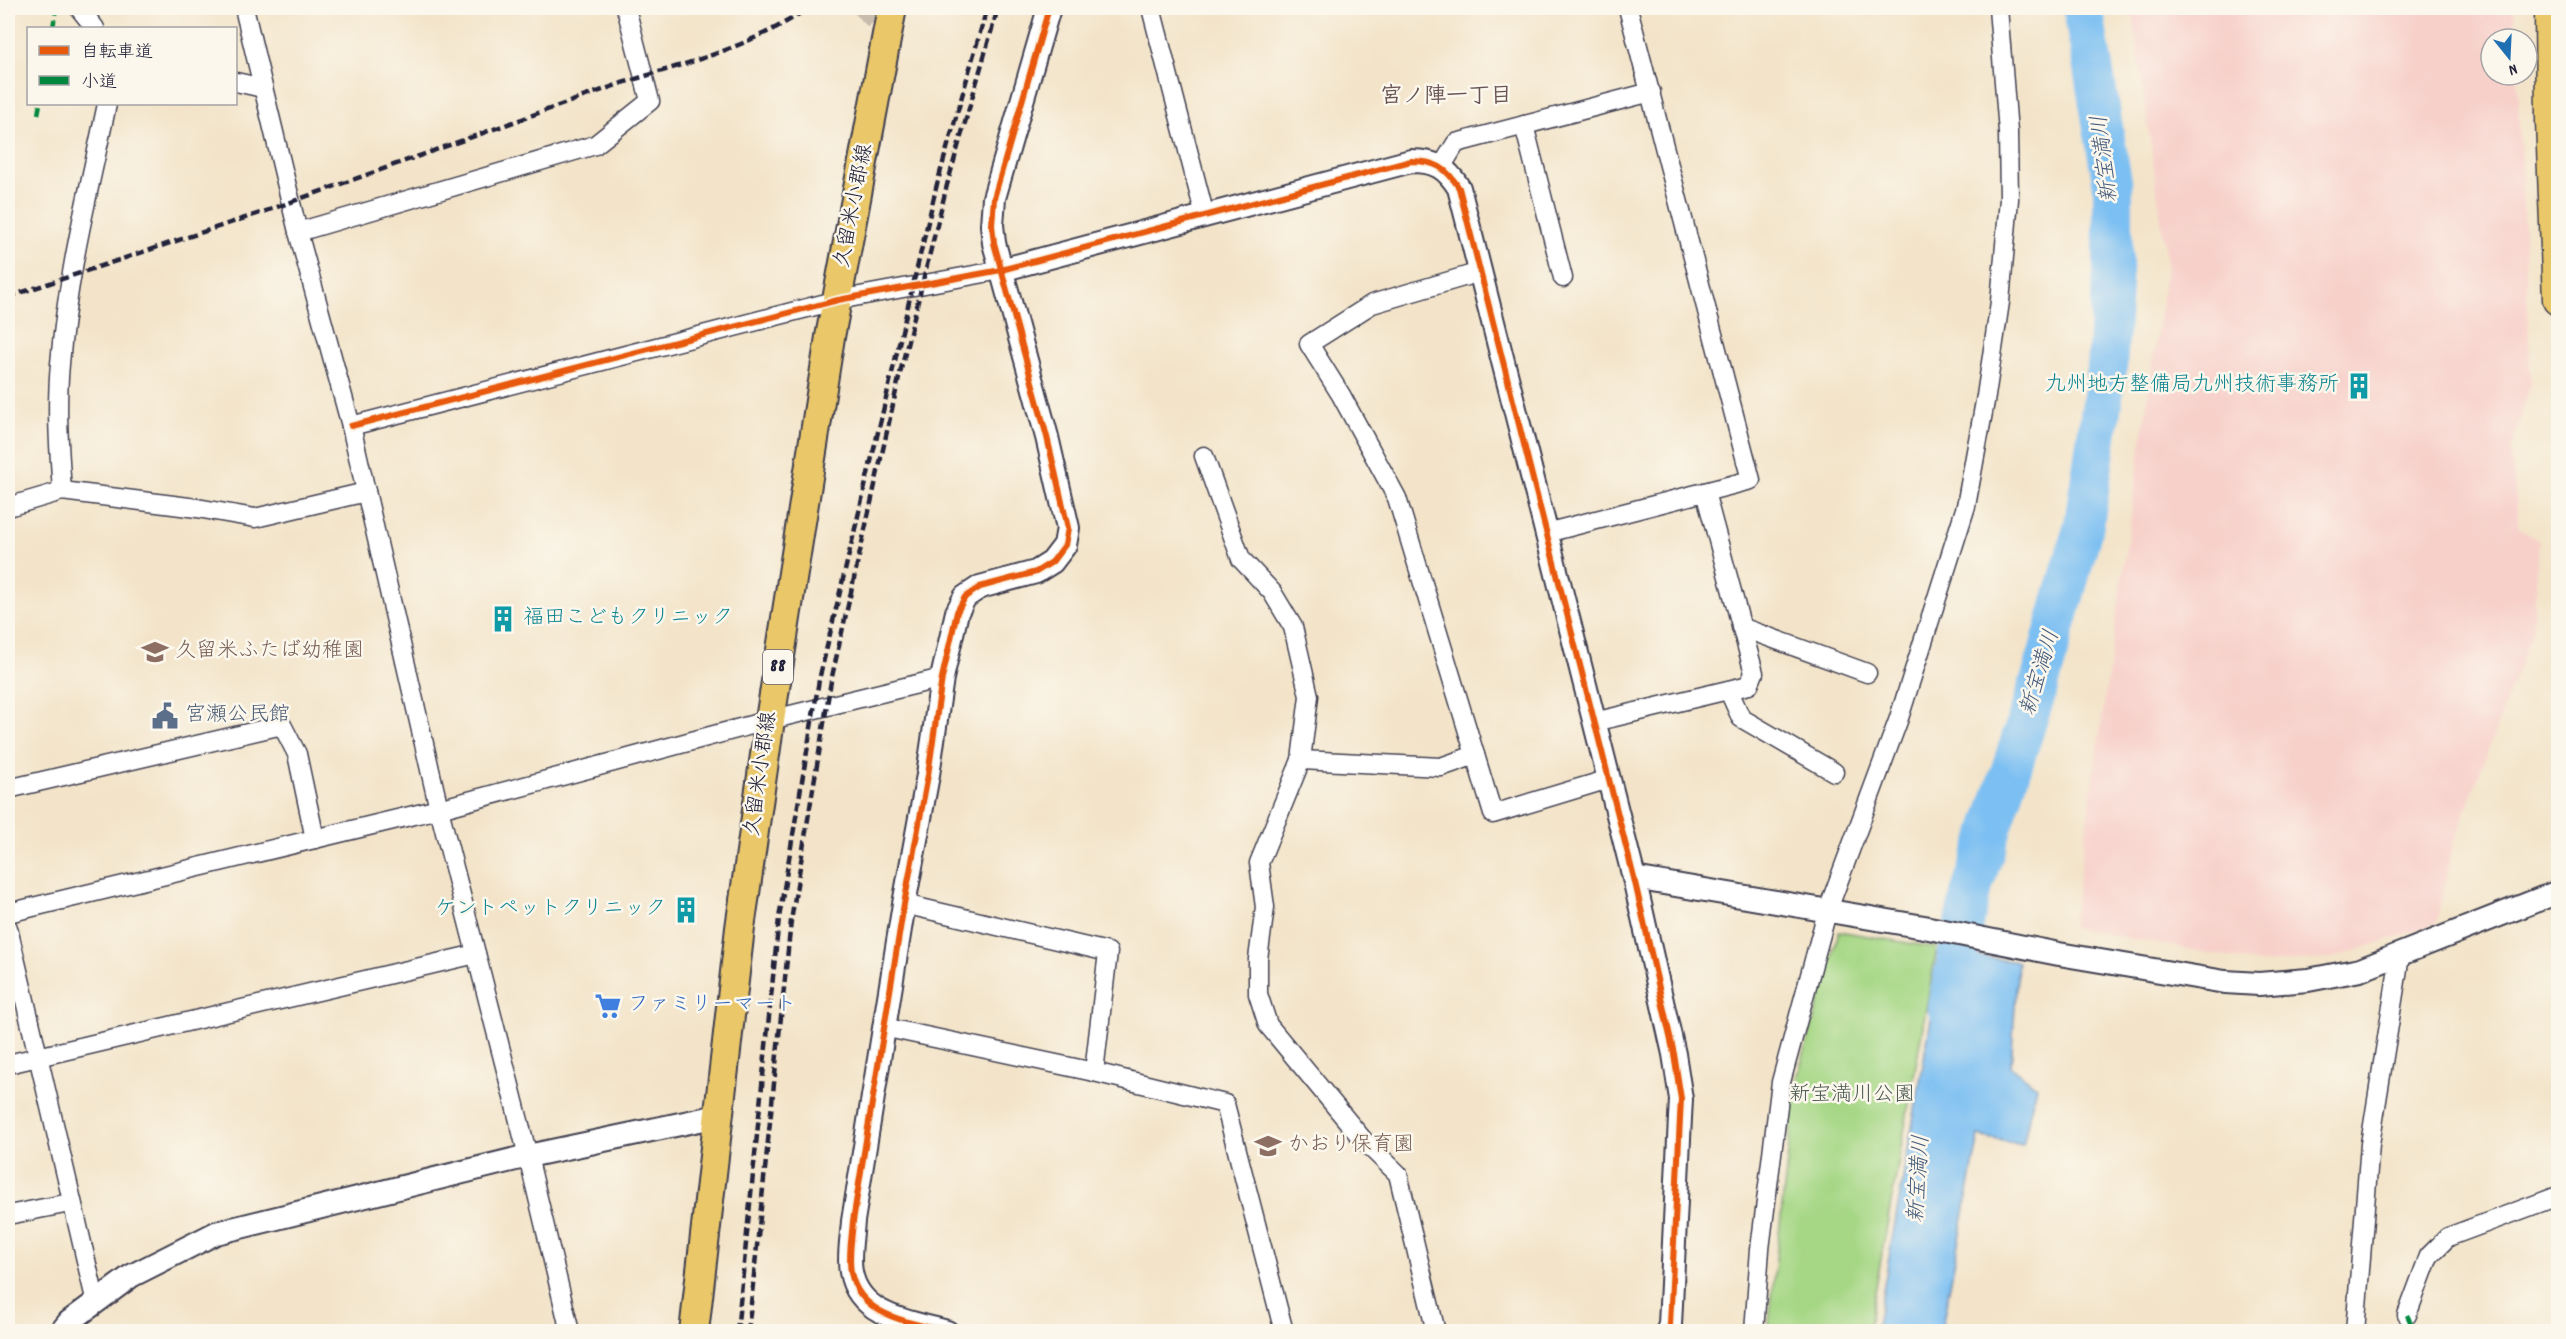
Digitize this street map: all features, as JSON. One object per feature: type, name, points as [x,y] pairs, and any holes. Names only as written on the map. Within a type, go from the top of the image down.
[{"type":"highway","points":[[2550,8],[2551,122],[2559,300]]},
{"type":"main road","name":"久留米小郡線","points":[[694,1332],[740,928],[770,720],[830,337],[892,8]]},
{"type":"street","points":[[79,8],[94,27]]},
{"type":"street","points":[[244,8],[298,232],[351,426],[439,808],[528,1156],[570,1332]]},
{"type":"street","points":[[298,232],[595,145],[650,101],[626,8]]},
{"type":"street","points":[[947,1332],[873,1309],[860,1294],[850,1272],[853,1221],[883,1027],[928,775],[942,678],[957,612],[965,597],[980,587],[1036,572],[1052,562],[1065,545],[1068,528],[1047,437],[1001,270],[992,225],[994,198],[1049,8]]},
{"type":"street","points":[[1150,8],[1205,216]]},
{"type":"street","points":[[1546,533],[1751,480],[1628,8]]},
{"type":"street","points":[[1754,1332],[1760,1248],[1781,1082],[1827,912],[1898,721],[1966,506],[2000,303],[2009,199],[2008,132],[1998,8]]},
{"type":"street","points":[[237,82],[263,88]]},
{"type":"street","points":[[1442,165],[1456,142],[1651,92]]},
{"type":"street","points":[[62,492],[57,424],[67,300],[107,105]]},
{"type":"street","points":[[1524,125],[1563,278]]},
{"type":"street","points":[[351,426],[838,300],[1001,270],[1411,161],[1427,161],[1442,165],[1459,188],[1634,878],[1674,1054],[1681,1099],[1670,1325],[1667,1332]]},
{"type":"street","points":[[1480,272],[1372,304],[1309,344],[1341,395],[1397,498],[1493,814],[1609,779]]},
{"type":"street","points":[[1204,456],[1241,559],[1272,592],[1293,627],[1308,696],[1300,760],[1258,863],[1265,907],[1258,959],[1258,994],[1268,1025],[1364,1141],[1398,1174],[1436,1332]]},
{"type":"street","points":[[8,507],[62,492],[197,508],[255,518],[366,492]]},
{"type":"street","points":[[1594,722],[1749,685],[1754,673],[1705,492]]},
{"type":"street","points":[[1741,627],[1867,672]]},
{"type":"street","points":[[8,913],[439,808],[770,720],[942,678]]},
{"type":"street","points":[[1729,691],[1741,718],[1834,772]]},
{"type":"street","points":[[8,789],[282,725],[297,754],[315,839]]},
{"type":"street","points":[[1300,760],[1440,767],[1475,755]]},
{"type":"street","points":[[1634,878],[1924,927],[2059,954],[2225,982],[2259,984],[2308,980],[2360,970],[2559,892]]},
{"type":"street","points":[[904,904],[1108,952],[1094,1072]]},
{"type":"street","points":[[8,928],[70,1203],[96,1303]]},
{"type":"street","points":[[8,1064],[476,954]]},
{"type":"street","points":[[2355,1332],[2370,1144],[2400,956]]},
{"type":"street","points":[[883,1027],[1094,1072],[1225,1104],[1267,1261],[1283,1328],[1282,1332]]},
{"type":"street","points":[[61,1332],[69,1322],[131,1276],[216,1233],[528,1156],[718,1116]]},
{"type":"street","points":[[2407,1316],[2429,1256],[2448,1238],[2559,1196]]},
{"type":"street","points":[[8,1215],[70,1203]]},
{"type":"shaded area","points":[[2132,8],[2514,8],[2515,27],[2479,27],[2479,87],[2518,87],[2531,383],[2511,450],[2519,528],[2539,540],[2533,629],[2453,845],[2436,924],[2329,959],[2259,963],[2072,927],[2167,264]]},
{"type":"green space","name":"新宝満川公園","points":[[1839,931],[1937,948],[1868,1331],[1768,1331],[1796,1082]]},
{"type":"water","points":[[1943,951],[2018,962],[2011,1066],[2036,1086],[2023,1145],[1979,1136],[1941,1331],[1876,1331]]},
{"type":"waterway","name":"新宝満川","points":[[1947,1007],[1970,895],[2042,675],[2084,524],[2107,369],[2113,267],[2113,187],[2083,8]]},
{"type":"tunnel","points":[[862,8],[886,34]]},
{"type":"railway","points":[[8,297],[266,211],[622,83],[718,53],[765,33],[808,8]]},
{"type":"railway","points":[[737,1332],[779,918],[819,680],[937,184],[987,8]]},
{"type":"railway","points":[[748,1332],[791,921],[831,681],[901,369],[947,185],[998,8]]},
{"type":"marked path","points":[[53,27],[56,8]]},
{"type":"marked path","points":[[38,114],[40,105]]},
{"type":"marked path","points":[[2407,1315],[2415,1332]]},
{"type":"cycle path","points":[[947,1332],[888,1315],[864,1299],[856,1287],[851,1272],[850,1247],[942,678],[957,612],[965,597],[980,587],[1036,572],[1052,562],[1065,545],[1068,528],[1047,437],[994,243],[992,225],[994,198],[1049,8]]},
{"type":"cycle path","points":[[351,426],[838,300],[1001,270],[1411,161],[1427,162],[1444,170],[1459,188],[1634,878],[1674,1054],[1681,1099],[1670,1325],[1667,1332]]},
{"type":"place","name":"九州地方整備局九州技術事務所","points":[[2359,386]]},
{"type":"place","name":"福田こどもクリニック","points":[[503,619]]},
{"type":"place","name":"久留米ふたば幼稚園","points":[[155,652]]},
{"type":"place","name":"宮瀬公民館","points":[[165,716]]},
{"type":"place","name":"ケントペットクリニック","points":[[686,910]]},
{"type":"place","name":"ファミリーマート","points":[[608,1006]]},
{"type":"place","name":"かおり保育園","points":[[1268,1146]]},
{"type":"district","name":"宮ノ陣一丁目","points":[[1446,97]]}]
